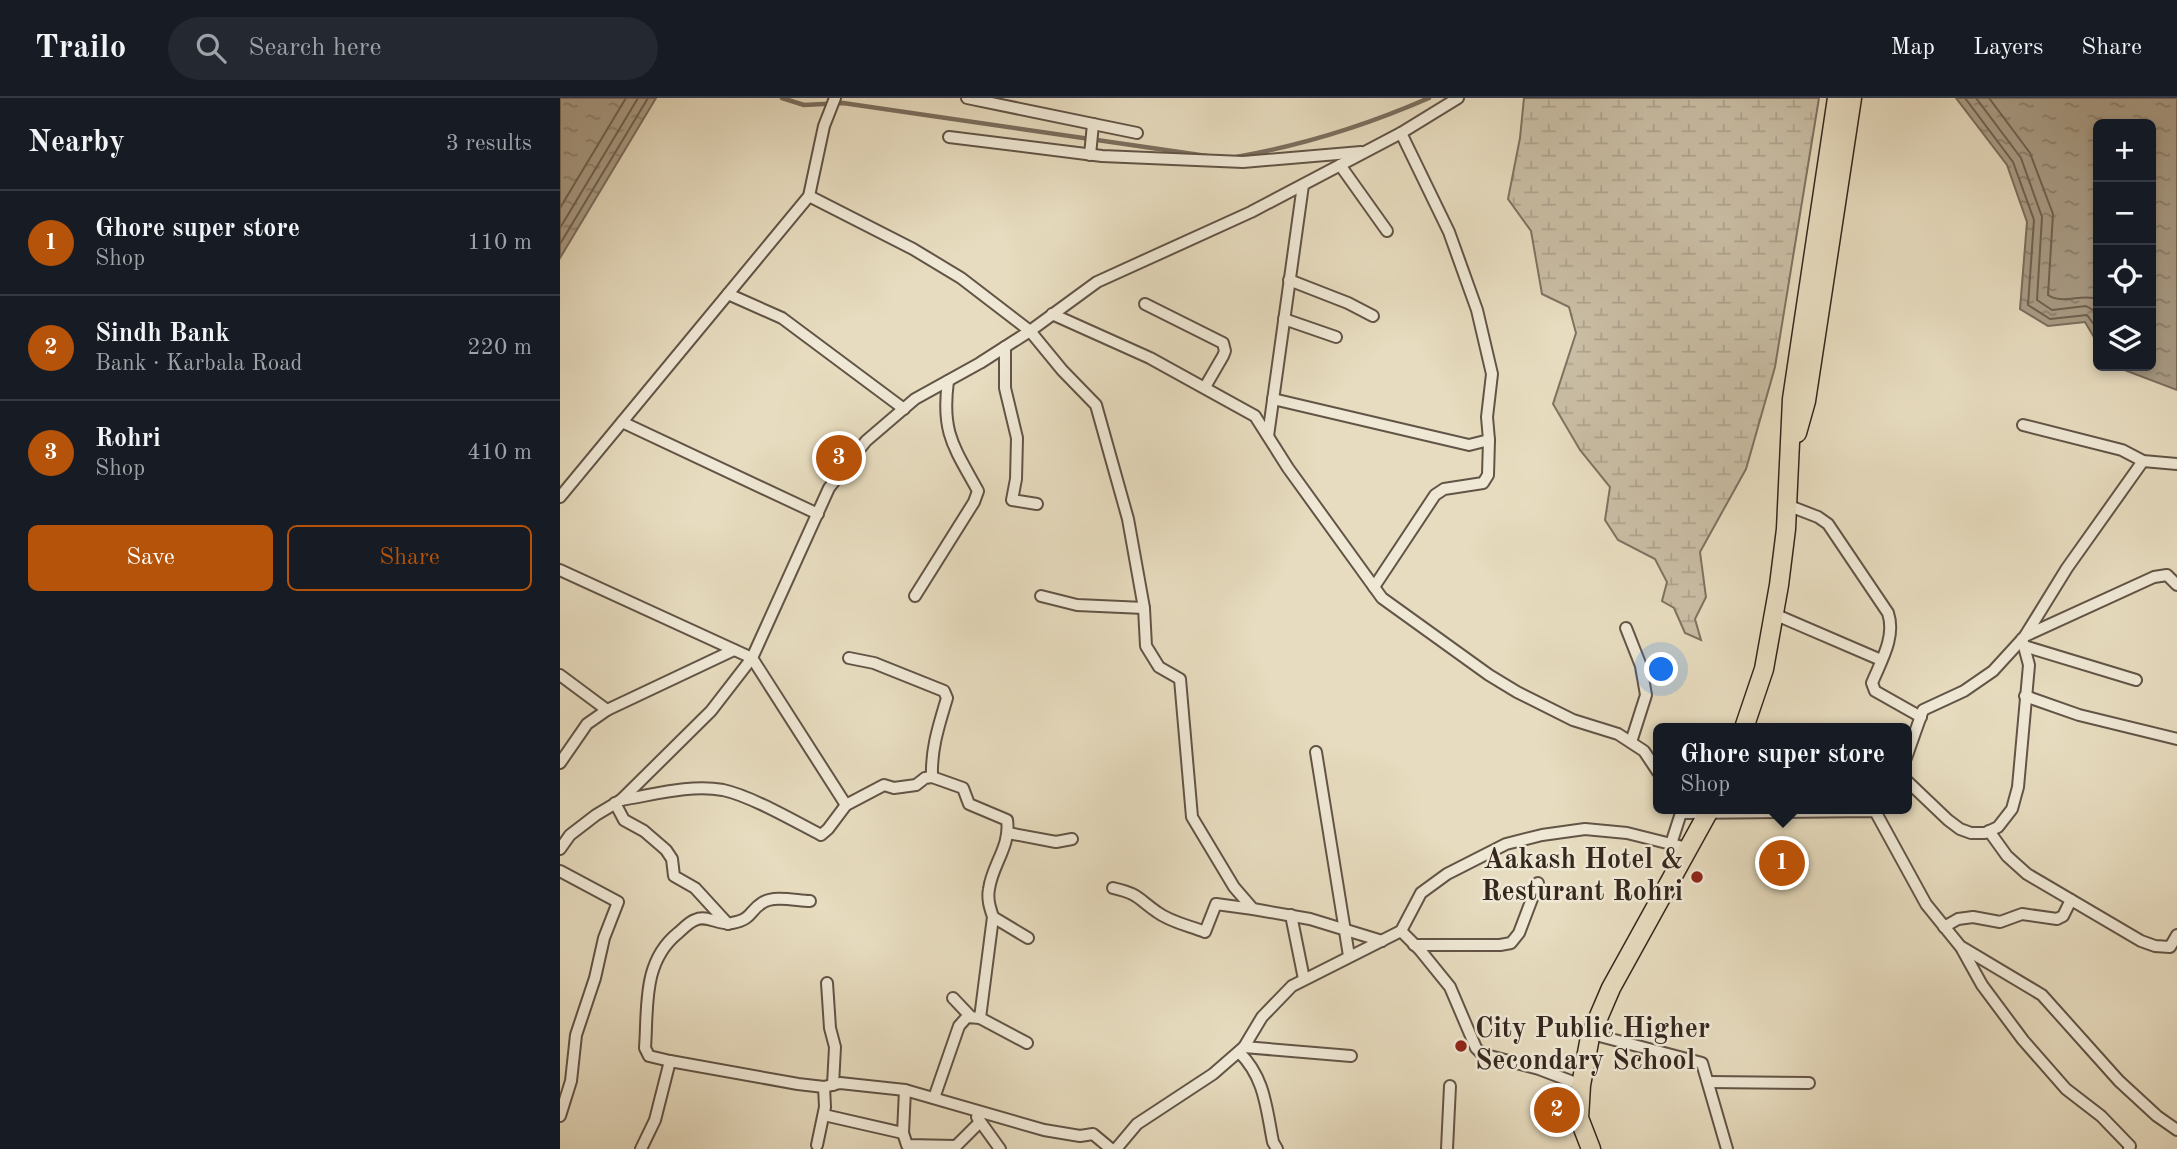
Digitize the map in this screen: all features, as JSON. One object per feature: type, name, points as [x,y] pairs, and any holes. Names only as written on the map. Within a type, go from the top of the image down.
[{"type":"main road","points":[[1746,723],[1763,669],[1779,585],[1787,505],[1792,399],[1837,98]]},
{"type":"main road","points":[[1789,463],[1806,401],[1852,98]]},
{"type":"main road","points":[[1591,1149],[1579,1118],[1581,1086],[1592,1034],[1679,846],[1707,814]]},
{"type":"street","points":[[560,497],[809,196],[824,126],[835,98]]},
{"type":"street","points":[[967,98],[1093,127],[1138,133]]},
{"type":"street","points":[[560,849],[570,835],[618,802],[711,711],[752,658],[829,488],[866,441],[915,399],[1030,331],[1097,282],[1251,212],[1401,134],[1458,98]]},
{"type":"street","points":[[1091,151],[1093,127]]},
{"type":"street","points":[[1374,587],[1435,495],[1444,489],[1483,482],[1488,475],[1487,417],[1493,374],[1477,310],[1449,232],[1401,134]]},
{"type":"street","points":[[949,137],[1243,162],[1366,152]]},
{"type":"street","points":[[1340,165],[1387,231]]},
{"type":"street","points":[[1268,436],[1303,185]]},
{"type":"street","points":[[809,196],[913,249],[961,278],[1030,331],[1096,405],[1128,519],[1144,608],[1146,646],[1159,667],[1180,679],[1192,817],[1234,887],[1253,909]]},
{"type":"street","points":[[1290,280],[1373,316]]},
{"type":"street","points":[[728,294],[782,318],[904,409]]},
{"type":"street","points":[[1145,304],[1223,343],[1223,356],[1205,387]]},
{"type":"street","points":[[1052,314],[1150,358],[1255,416],[1310,499],[1382,598],[1489,675],[1573,720],[1618,734],[1644,751],[1653,764]]},
{"type":"street","points":[[1284,319],[1336,337]]},
{"type":"street","points":[[1005,347],[1005,388],[1017,438],[1016,478],[1012,500],[1037,504]]},
{"type":"street","points":[[915,596],[974,502],[978,491],[948,432],[945,406],[948,381]]},
{"type":"street","points":[[1273,399],[1469,445],[1489,440]]},
{"type":"street","points":[[622,422],[818,514]]},
{"type":"street","points":[[2023,425],[2122,450],[2143,461],[2177,464]]},
{"type":"street","points":[[1912,742],[1923,710],[1965,691],[1993,671],[2024,640],[2067,568],[2143,461]]},
{"type":"street","points":[[1787,505],[1818,517],[1828,524],[1888,613],[1893,626],[1872,683],[1875,691],[1921,717]]},
{"type":"street","points":[[560,570],[752,658],[846,805]]},
{"type":"street","points":[[2024,640],[2154,577],[2167,575],[2177,585]]},
{"type":"street","points":[[1041,596],[1077,605],[1144,608]]},
{"type":"street","points":[[1774,614],[1881,660]]},
{"type":"street","points":[[1626,628],[1641,666],[1646,695],[1631,742]]},
{"type":"street","points":[[2024,640],[2136,680]]},
{"type":"street","points":[[1912,786],[1948,820],[1971,833],[1998,827],[2012,809],[2018,787],[2029,665],[2024,640]]},
{"type":"street","points":[[560,763],[587,724],[607,709],[734,650]]},
{"type":"street","points":[[849,658],[874,663],[944,691],[947,698],[935,736],[933,777]]},
{"type":"street","points":[[560,675],[607,709]]},
{"type":"street","points":[[2025,696],[2079,715],[2177,740]]},
{"type":"street","points":[[1316,752],[1347,930],[1349,956]]},
{"type":"street","points":[[618,802],[700,788],[724,790],[821,835],[846,805],[884,785],[894,788],[916,785],[925,778],[933,777],[963,788],[970,804],[1007,820],[1008,833],[989,888],[992,917],[975,1018]]},
{"type":"street","points":[[618,802],[624,820],[644,831],[666,850],[672,859],[674,876],[695,888],[728,924]]},
{"type":"street","points":[[810,901],[771,900],[761,903],[753,914],[728,924],[702,918],[694,920],[664,944],[649,982],[645,1048],[649,1056],[828,1086],[839,1083],[905,1090],[1044,1130],[1080,1136],[1093,1134],[1114,1149],[1137,1124],[1213,1074],[1242,1050],[1262,1017],[1292,986],[1401,931],[1420,893],[1447,874],[1506,844],[1542,835],[1585,829],[1627,833],[1679,846],[1680,814]]},
{"type":"street","points":[[1877,814],[1926,904],[1961,946],[1982,985],[2023,1040],[2066,1089],[2101,1116],[2130,1146],[2129,1149]]},
{"type":"street","points":[[1989,831],[2007,856],[2027,874],[2141,941],[2170,947],[2176,940]]},
{"type":"street","points":[[1008,833],[1056,842],[1072,839]]},
{"type":"street","points":[[560,871],[618,902],[604,938],[595,978],[576,1035],[571,1081],[560,1116]]},
{"type":"street","points":[[1414,945],[1511,943],[1519,933],[1538,883]]},
{"type":"street","points":[[1113,888],[1130,892],[1159,914],[1205,932],[1216,904],[1310,919],[1382,941]]},
{"type":"street","points":[[1944,927],[1958,919],[1973,916],[2000,922],[2022,914],[2057,919],[2063,916],[2071,900]]},
{"type":"street","points":[[1291,915],[1304,979]]},
{"type":"street","points":[[992,917],[1028,938]]},
{"type":"street","points":[[1401,931],[1450,986],[1471,1038],[1482,1055],[1539,1069],[1581,1086]]},
{"type":"street","points":[[1961,946],[2042,995],[2119,1081],[2157,1116],[2177,1130]]},
{"type":"street","points":[[817,1144],[835,1047],[830,1028],[827,983]]},
{"type":"street","points":[[953,998],[975,1018],[1027,1043]]},
{"type":"street","points":[[934,1098],[959,1026],[963,1019],[975,1018]]},
{"type":"street","points":[[1592,1034],[1702,1063],[1727,1149]]},
{"type":"street","points":[[1242,1050],[1351,1056]]},
{"type":"street","points":[[1242,1050],[1258,1077],[1277,1149]]},
{"type":"street","points":[[640,1149],[654,1120],[670,1061]]},
{"type":"street","points":[[1708,1082],[1809,1083]]},
{"type":"street","points":[[1447,1149],[1450,1086]]},
{"type":"street","points":[[905,1090],[903,1133],[907,1145],[956,1146],[980,1122]]},
{"type":"street","points":[[972,1109],[1000,1149]]},
{"type":"street","points":[[824,1115],[903,1133]]},
{"type":"green space","points":[[1524,98],[1819,98],[1775,367],[1746,469],[1700,552],[1706,597],[1695,619],[1701,640],[1685,633],[1674,608],[1662,601],[1667,582],[1655,559],[1618,540],[1605,520],[1610,487],[1580,450],[1553,404],[1576,333],[1569,307],[1542,294],[1531,231],[1508,199],[1520,138]]},
{"type":"water","points":[[560,98],[656,98],[560,258]]},
{"type":"water","points":[[1956,98],[2177,98],[2177,390],[2127,371],[2156,371],[2156,119],[2093,119],[2093,336],[2085,322],[2048,326],[2020,309],[2027,222],[2007,165]]},
{"type":"waterway","points":[[782,98],[804,105],[843,103],[1207,156]]},
{"type":"waterway","points":[[1236,157],[1334,134],[1429,98]]},
{"type":"place","name":"Rohri","points":[[839,458]]},
{"type":"place","name":"Ghore super store","points":[[1782,863]]},
{"type":"place","name":"Aakash Hotel & Resturant Rohri","points":[[1697,877]]},
{"type":"place","name":"City Public Higher Secondary School","points":[[1461,1046]]},
{"type":"place","name":"Sindh Bank","points":[[1557,1110]]}]
